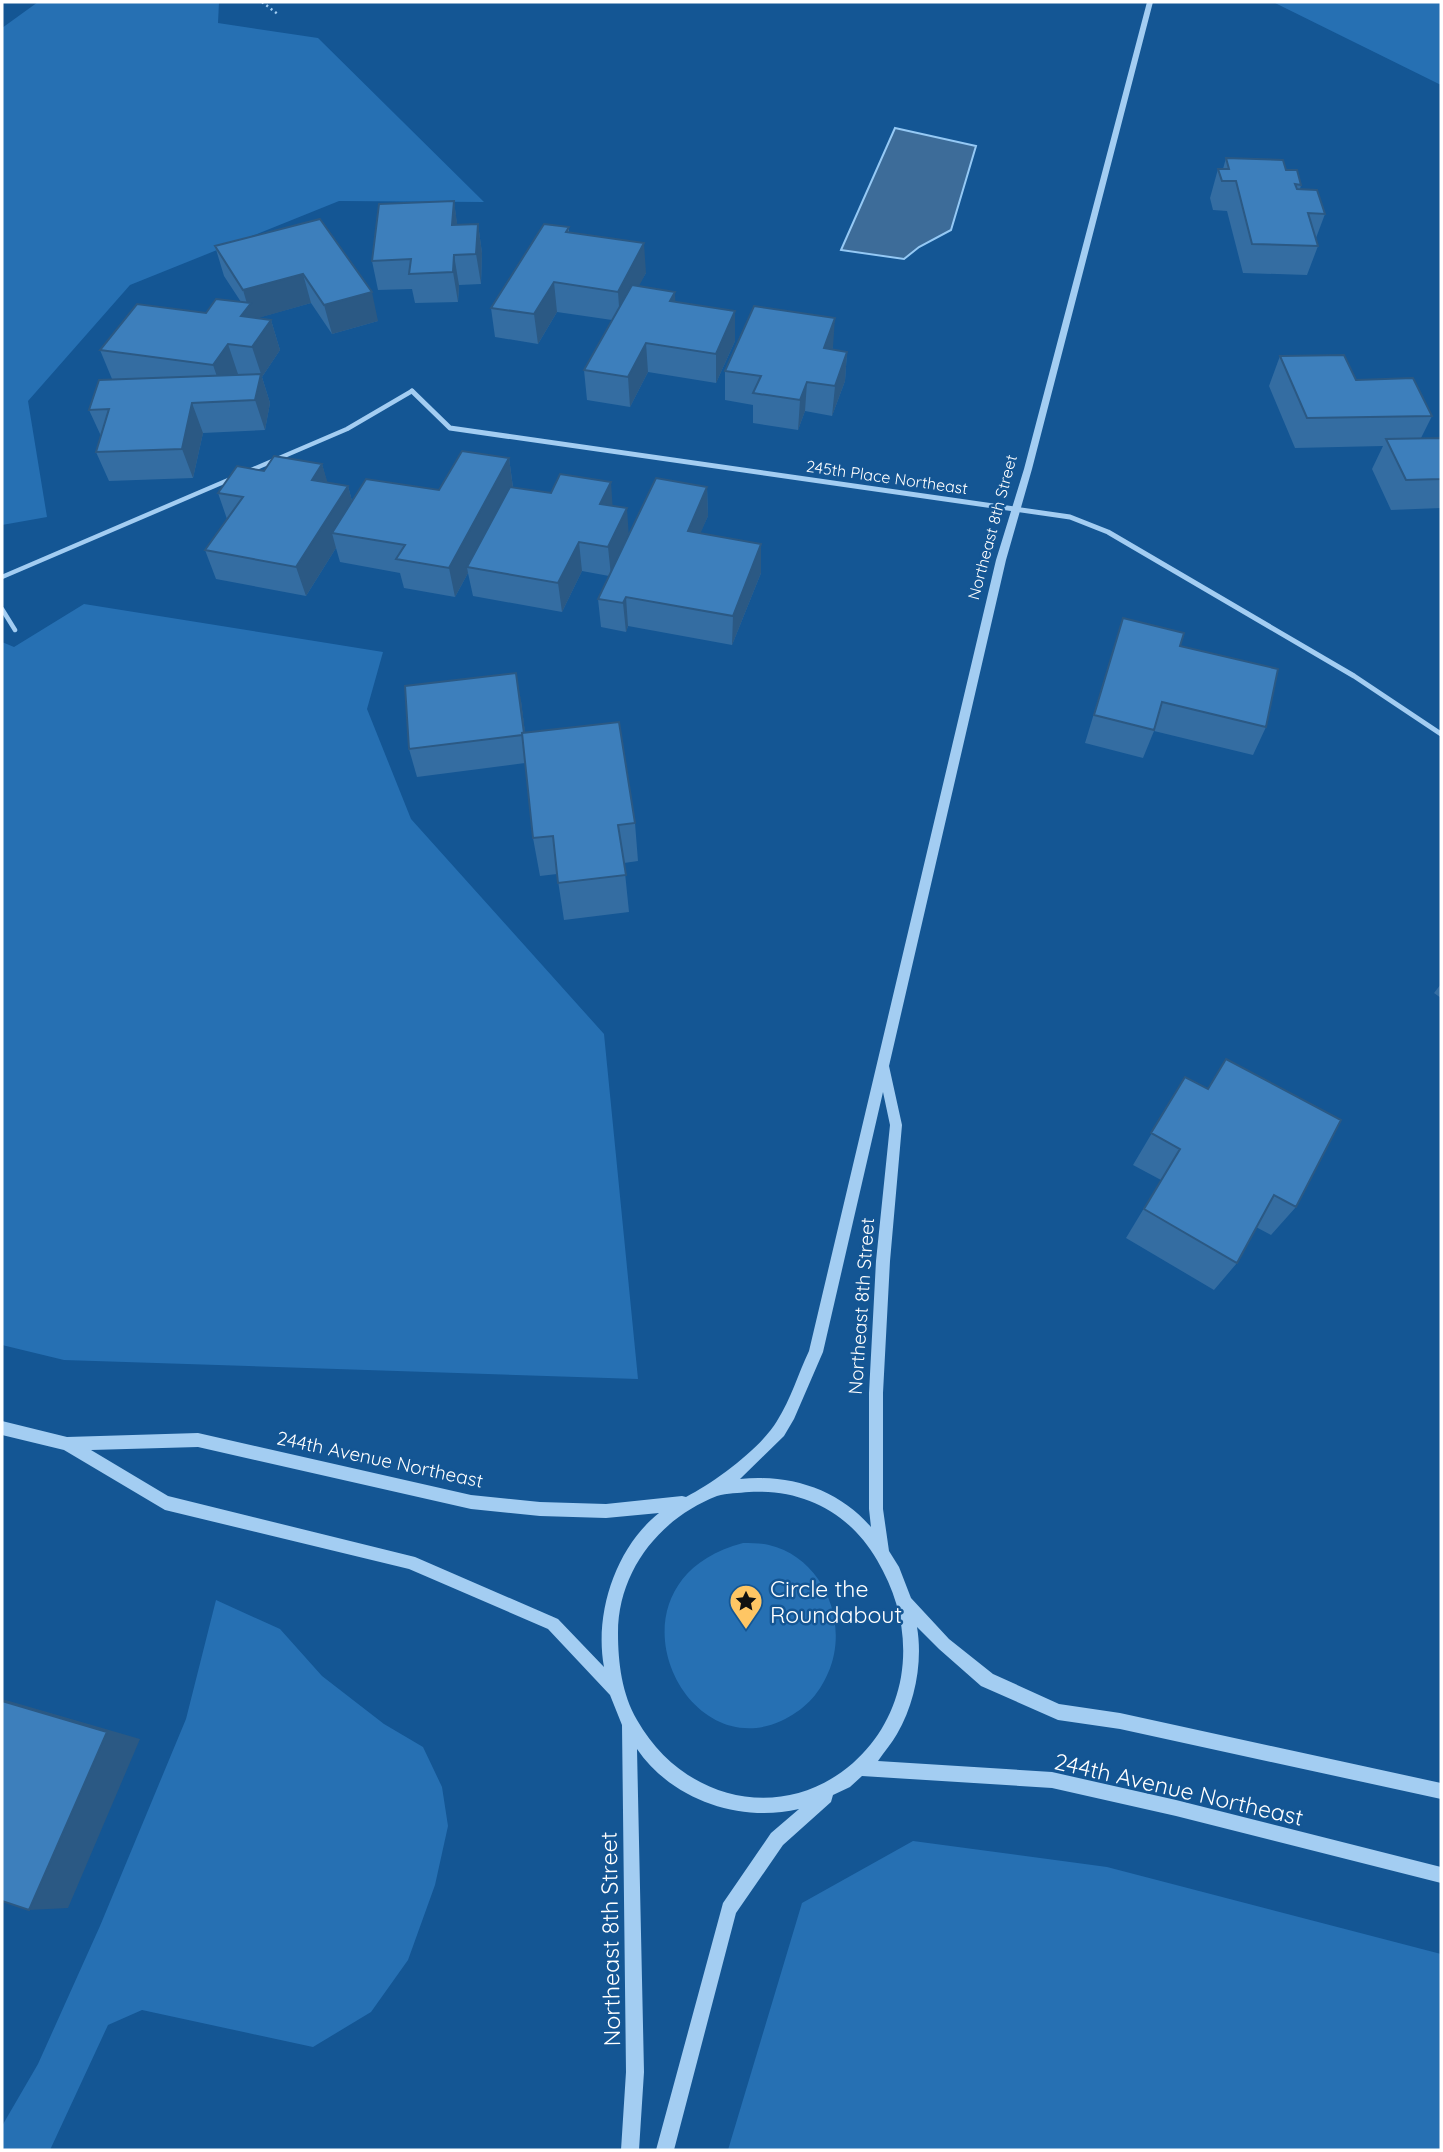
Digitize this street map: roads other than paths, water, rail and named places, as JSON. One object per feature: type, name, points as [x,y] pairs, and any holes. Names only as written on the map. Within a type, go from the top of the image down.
[{"type":"street","name":"Northeast 8th Street","points":[[714,1489],[779,1430],[816,1352],[1015,509],[1150,2]]},
{"type":"street","name":"245th Place Northeast","points":[[412,391],[450,428],[1070,517],[1108,532],[1354,676],[1441,734]]},
{"type":"street","name":"Northeast 8th Street","points":[[882,1551],[876,1509],[876,1393],[883,1261],[896,1125],[883,1064]]},
{"type":"street","name":"244th Avenue Northeast","points":[[2,1428],[67,1444],[198,1440],[471,1502],[606,1511],[685,1503]]},
{"type":"street","name":"244th Avenue Northeast","points":[[67,1444],[165,1503],[410,1562],[553,1624],[614,1689]]},
{"type":"street","points":[[665,2150],[729,1909],[777,1839],[861,1768],[888,1732],[906,1692],[911,1647],[905,1604],[896,1576],[882,1551],[848,1514],[806,1491],[760,1482],[714,1489],[685,1503],[653,1527],[629,1561],[613,1601],[608,1645],[614,1689],[629,1727],[659,1765],[698,1793],[731,1804],[742,1807],[790,1807],[833,1789]]},
{"type":"street","points":[[905,1604],[944,1644],[987,1680],[1058,1712],[1121,1721],[1441,1791]]},
{"type":"street","name":"Northeast 8th Street","points":[[629,1727],[635,2072],[630,2150]]},
{"type":"street","name":"244th Avenue Northeast","points":[[861,1768],[1052,1780],[1176,1808],[1441,1875]]},
{"type":"lane","points":[[2,577],[347,429],[412,391]]},
{"type":"lane","points":[[2,610],[15,630]]},
{"type":"place","name":"Circle the Roundabout","points":[[746,1631]]}]
